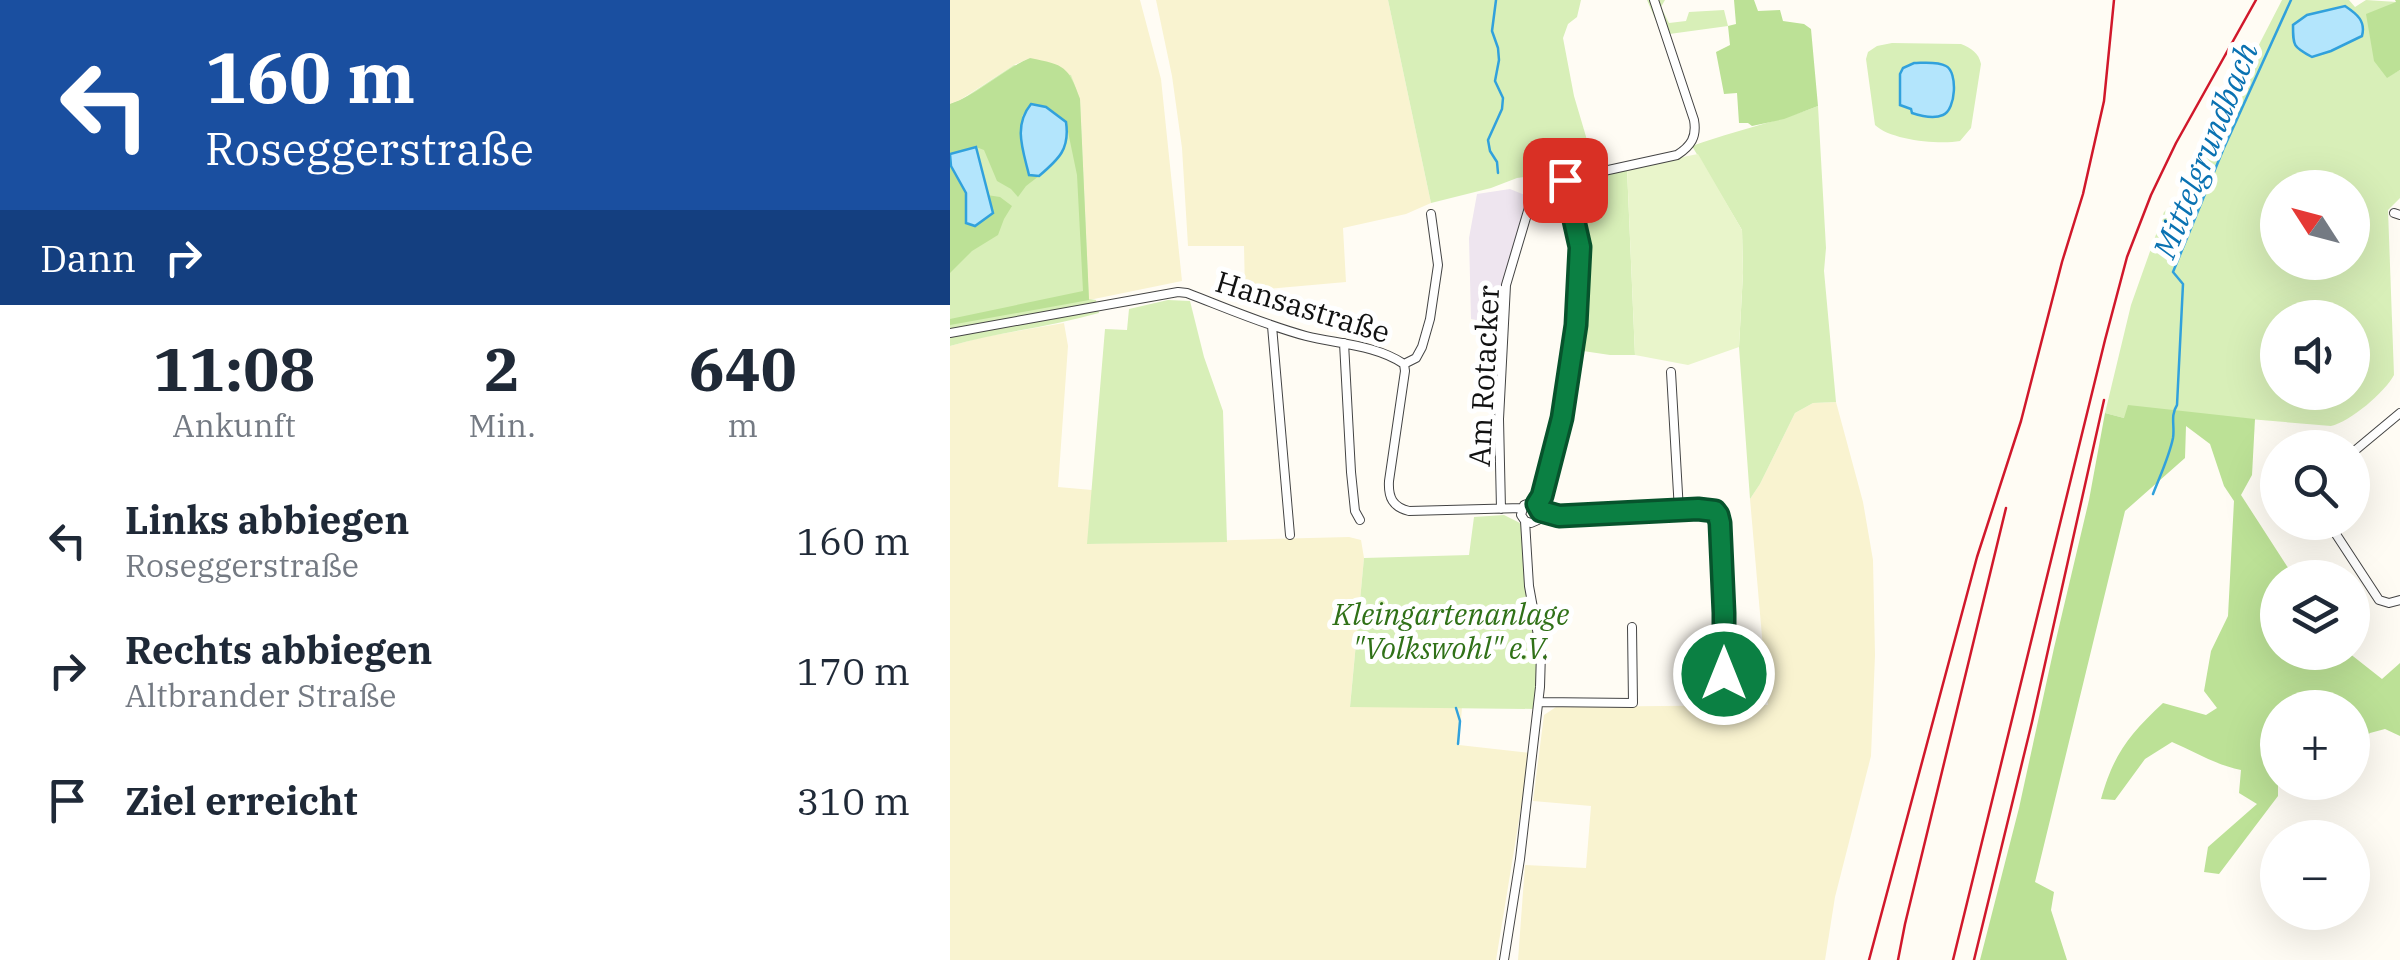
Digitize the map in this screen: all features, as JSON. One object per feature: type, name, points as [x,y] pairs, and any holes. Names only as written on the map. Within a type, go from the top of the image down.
[{"type":"street","points":[[1504,960],[1539,702],[1540,652],[1529,586],[1531,514],[1542,496],[1562,418],[1575,337],[1580,247],[1565,180],[1677,155],[1694,139],[1696,131],[1654,0]]},
{"type":"street","name":"Am Rotacker","points":[[1501,510],[1499,419],[1506,285],[1536,190],[1565,180]]},
{"type":"street","points":[[1432,214],[1438,266],[1422,347],[1416,358],[1404,364],[1388,490],[1392,501],[1409,511],[1501,510],[1559,516],[1706,509],[1718,515],[1724,704]]},
{"type":"street","name":"Hansastraße","points":[[950,334],[1146,296],[1187,293],[1272,326],[1344,343],[1404,364]]},
{"type":"street","points":[[1272,326],[1290,535]]},
{"type":"street","points":[[1344,343],[1351,472],[1355,511],[1360,520]]},
{"type":"street","points":[[1671,372],[1679,511]]},
{"type":"street","points":[[2370,438],[2400,412]]},
{"type":"street","points":[[2340,540],[2378,600],[2400,600]]},
{"type":"street","points":[[1539,702],[1632,703],[1632,627]]},
{"type":"shaded area","points":[[950,0],[1140,0],[1161,79],[1182,281],[1089,300],[1080,99],[1030,58],[950,104]]},
{"type":"shaded area","points":[[1156,0],[1388,0],[1431,203],[1406,214],[1343,228],[1346,282],[1245,291],[1244,246],[1188,246],[1182,148]]},
{"type":"shaded area","points":[[1510,189],[1527,196],[1504,281],[1501,325],[1471,319],[1469,238],[1477,194]]},
{"type":"shaded area","points":[[1064,323],[1068,346],[1058,487],[1092,490],[1088,544],[1349,537],[1361,540],[1364,558],[1350,706],[1462,707],[1459,745],[1530,753],[1496,960],[950,960],[950,346]]},
{"type":"shaded area","points":[[1836,402],[1863,502],[1873,560],[1875,655],[1871,756],[1835,897],[1825,960],[1518,960],[1525,865],[1586,868],[1591,806],[1533,801],[1544,715],[1556,707],[1768,705],[1750,499],[1795,413],[1813,403]]},
{"type":"green space","points":[[1388,0],[1581,0],[1577,17],[1568,24],[1563,38],[1574,96],[1595,167],[1517,178],[1431,203]]},
{"type":"green space","points":[[1647,0],[1665,0],[1661,7],[1669,23],[1686,21],[1689,12],[1724,10],[1728,26],[1662,35]]},
{"type":"green space","points":[[1734,0],[1754,0],[1758,11],[1780,10],[1783,21],[1811,29],[1818,106],[1752,126],[1739,123],[1737,93],[1724,94],[1716,52],[1730,45],[1728,26],[1736,24]]},
{"type":"green space","points":[[2282,0],[2349,0],[2355,7],[2366,0],[2397,2],[2387,77],[2400,70],[2400,198],[2388,210],[2394,375],[2370,401],[2370,300],[2260,300],[2260,410],[2360,410],[2348,419],[2331,426],[2201,415],[2124,418],[2105,413],[2131,305],[2164,212],[2195,184],[2232,97]]},
{"type":"green space","points":[[2400,0],[2400,70],[2387,78],[2374,61],[2366,14]]},
{"type":"green space","points":[[1961,44],[1976,54],[1981,64],[1971,128],[1960,141],[1915,140],[1875,125],[1866,59],[1877,46]],"holes":[[[1950,69],[1953,94],[1943,115],[1922,116],[1911,109]]]},
{"type":"green space","points":[[1030,58],[1064,69],[1080,99],[1089,300],[950,325],[950,319],[1083,291],[1077,175],[1066,122],[1046,107],[1031,104],[1022,116],[1029,174],[1039,176],[1018,197],[997,181],[984,150],[976,147],[950,154],[950,104]]},
{"type":"green space","points":[[1014,65],[1071,75],[1080,99],[1089,299],[1096,300],[1099,313],[950,346],[950,104]]},
{"type":"green space","points":[[1818,106],[1824,271],[1836,402],[1813,403],[1795,413],[1750,499],[1739,347],[1742,230],[1692,146]]},
{"type":"green space","points":[[1698,154],[1742,230],[1743,273],[1739,347],[1688,365],[1635,355],[1627,168]]},
{"type":"green space","points":[[950,165],[966,193],[965,210],[992,213],[987,195],[1000,197],[1012,206],[998,235],[972,251],[950,273]]},
{"type":"green space","points":[[1627,168],[1635,355],[1583,351],[1579,344],[1582,241],[1569,182]]},
{"type":"green space","points":[[1168,300],[1190,301],[1223,411],[1227,542],[1087,544],[1105,329],[1127,330],[1129,309]]},
{"type":"green space","points":[[2128,405],[2255,419],[2252,475],[2241,495],[2260,524],[2260,540],[2270,540],[2283,560],[2260,560],[2260,670],[2370,670],[2382,679],[2400,663],[2400,736],[2385,729],[2370,733],[2370,690],[2260,690],[2260,800],[2275,800],[2219,874],[2204,872],[2208,847],[2257,804],[2239,793],[2241,770],[2172,742],[2145,759],[2115,800],[2101,799],[2124,746],[2163,703],[2206,715],[2217,708],[2204,691],[2211,651],[2228,616],[2234,501],[2224,486],[2210,444],[2186,426],[2185,458],[2125,511],[2035,882],[2054,892],[2051,910],[2067,960],[1980,960],[2019,808],[2105,413],[2124,418]]},
{"type":"green space","name":"Kleingartenanlage \"Volkswohl\" e.V.","points":[[1504,515],[1522,524],[1539,652],[1536,709],[1350,707],[1364,558],[1469,555],[1474,517]]},
{"type":"water","points":[[2345,6],[2360,18],[2362,36],[2312,57],[2298,48],[2293,25],[2307,15]]},
{"type":"water","points":[[1914,63],[1938,63],[1950,70],[1953,99],[1943,115],[1919,115],[1900,105],[1900,74]]},
{"type":"water","points":[[1031,104],[1046,107],[1066,122],[1062,153],[1039,176],[1029,175],[1021,138],[1022,121]]},
{"type":"water","points":[[976,147],[993,213],[975,226],[966,223],[966,193],[951,166],[950,154]]},
{"type":"waterway","points":[[1496,0],[1492,31],[1499,60],[1495,81],[1503,98],[1488,140],[1498,173]]},
{"type":"waterway","name":"Mittelgrundbach","points":[[2153,494],[2171,445],[2177,405],[2183,284],[2173,272],[2291,0]]},
{"type":"waterway","points":[[1456,708],[1460,721],[1458,744]]},
{"type":"railway","points":[[1869,960],[1977,557],[2021,421],[2083,194],[2104,101],[2114,0]]},
{"type":"railway","points":[[1953,960],[2127,257],[2176,143],[2256,0]]},
{"type":"railway","points":[[1974,960],[2104,400]]},
{"type":"railway","points":[[1898,960],[2006,508]]},
{"type":"route","points":[[1565,180],[1580,247],[1574,350],[1562,418],[1537,504],[1541,511],[1559,516],[1715,511],[1722,546],[1724,674]]}]
